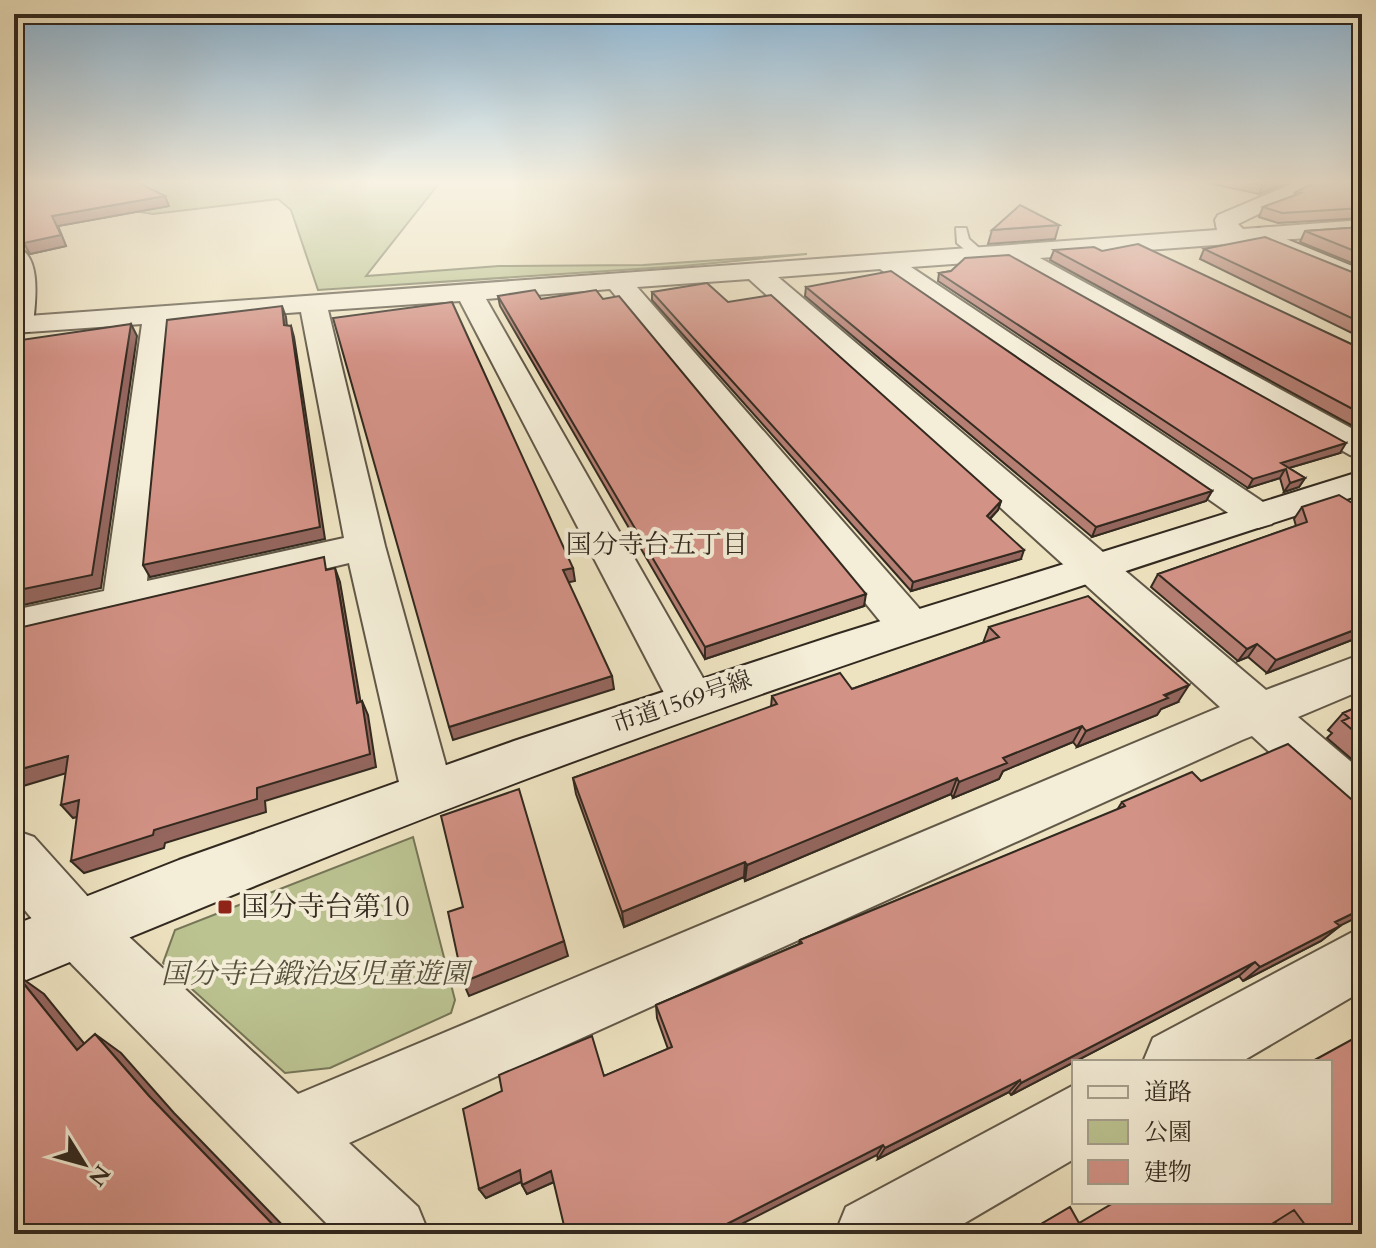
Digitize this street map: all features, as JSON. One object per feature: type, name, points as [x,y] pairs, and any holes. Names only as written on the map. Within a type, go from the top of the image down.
[{"type":"street","points":[[14,253],[23,281],[16,327],[1183,240]]},
{"type":"street","points":[[1262,240],[1362,279]]},
{"type":"street","points":[[1139,243],[1186,266]]},
{"type":"street","points":[[1011,252],[1362,448]]},
{"type":"street","points":[[886,262],[1258,516]]},
{"type":"street","points":[[755,271],[1362,803]]},
{"type":"street","points":[[617,281],[909,626]]},
{"type":"street","points":[[469,292],[691,699]]},
{"type":"street","points":[[313,304],[365,546],[427,791]]},
{"type":"street","points":[[124,599],[157,315]]},
{"type":"street","name":"市道1569号線","points":[[14,955],[427,791],[909,626],[1362,482]]},
{"type":"street","points":[[14,626],[365,546]]},
{"type":"street","points":[[288,1134],[1362,671]]},
{"type":"street","points":[[14,855],[77,928],[391,1234]]},
{"type":"street","points":[[1181,1060],[1362,957]]},
{"type":"street","points":[[873,1234],[1072,1121]]},
{"type":"lane","points":[[962,240],[980,255]]},
{"type":"green space","points":[[301,240],[394,240],[366,276],[499,266],[643,265],[807,254],[683,266],[318,290]]},
{"type":"green space","name":"国分寺台鍛治返児童遊園","points":[[413,837],[455,1000],[451,1013],[330,1068],[285,1073],[163,963],[175,930]]},
{"type":"building","points":[[1249,240],[1273,240],[1362,276],[1362,323],[1204,249]]},
{"type":"building","points":[[1328,240],[1362,240],[1362,254]]},
{"type":"building","points":[[1138,244],[1362,349],[1362,414],[1054,250],[1094,247],[1102,251]]},
{"type":"building","points":[[1009,255],[1346,443],[1281,463],[1305,478],[1290,483],[1286,469],[1253,479],[939,273],[951,271],[965,258]]},
{"type":"building","points":[[891,271],[1212,491],[1096,527],[806,287]]},
{"type":"building","points":[[707,283],[728,302],[771,295],[1001,501],[987,516],[1024,550],[913,582],[652,292]]},
{"type":"building","points":[[535,290],[541,299],[596,290],[603,299],[619,296],[866,594],[705,647],[498,296]]},
{"type":"building","points":[[452,302],[573,568],[563,570],[612,676],[449,727],[333,318]]},
{"type":"building","points":[[282,306],[284,325],[291,326],[320,527],[143,565],[167,320]]},
{"type":"building","points":[[131,324],[92,575],[14,591],[14,341]]},
{"type":"building","points":[[1339,495],[1362,509],[1362,627],[1276,660],[1257,644],[1247,649],[1158,574],[1307,522],[1302,507]]},
{"type":"building","points":[[324,557],[326,570],[335,568],[357,703],[362,701],[370,754],[257,788],[257,799],[154,830],[153,835],[71,861],[79,800],[61,805],[68,756],[14,771],[14,629]]},
{"type":"building","points":[[1088,596],[1189,685],[1164,695],[1168,698],[1086,731],[1082,726],[1003,758],[1007,763],[959,782],[957,778],[747,865],[745,862],[622,912],[573,778],[777,704],[772,696],[840,673],[852,689],[999,637],[989,627]]},
{"type":"building","points":[[1362,705],[1362,738],[1342,721],[1349,718],[1343,713]]},
{"type":"building","points":[[1288,744],[1362,806],[1362,909],[1335,922],[1340,926],[1260,967],[1255,962],[1021,1083],[1020,1080],[885,1148],[883,1145],[707,1234],[566,1234],[551,1171],[522,1185],[520,1170],[479,1189],[463,1109],[502,1091],[499,1075],[592,1036],[604,1076],[672,1047],[656,1005],[802,943],[800,940],[1125,806],[1122,802],[1192,772],[1201,781]]},
{"type":"building","points":[[519,789],[564,941],[463,982],[448,912],[463,907],[441,816]]},
{"type":"building","points":[[16,974],[77,1050],[95,1034],[149,1096],[282,1234],[14,1234]]},
{"type":"building","points":[[1362,1034],[1362,1234],[1312,1234],[1294,1210],[1256,1234],[1024,1234],[1070,1207],[1079,1223],[1112,1204],[1332,1204],[1332,1060],[1315,1060]]},
{"type":"place","name":"国分寺台第10","points":[[225,907]]},
{"type":"district","name":"国分寺台五丁目","points":[[657,544]]}]
